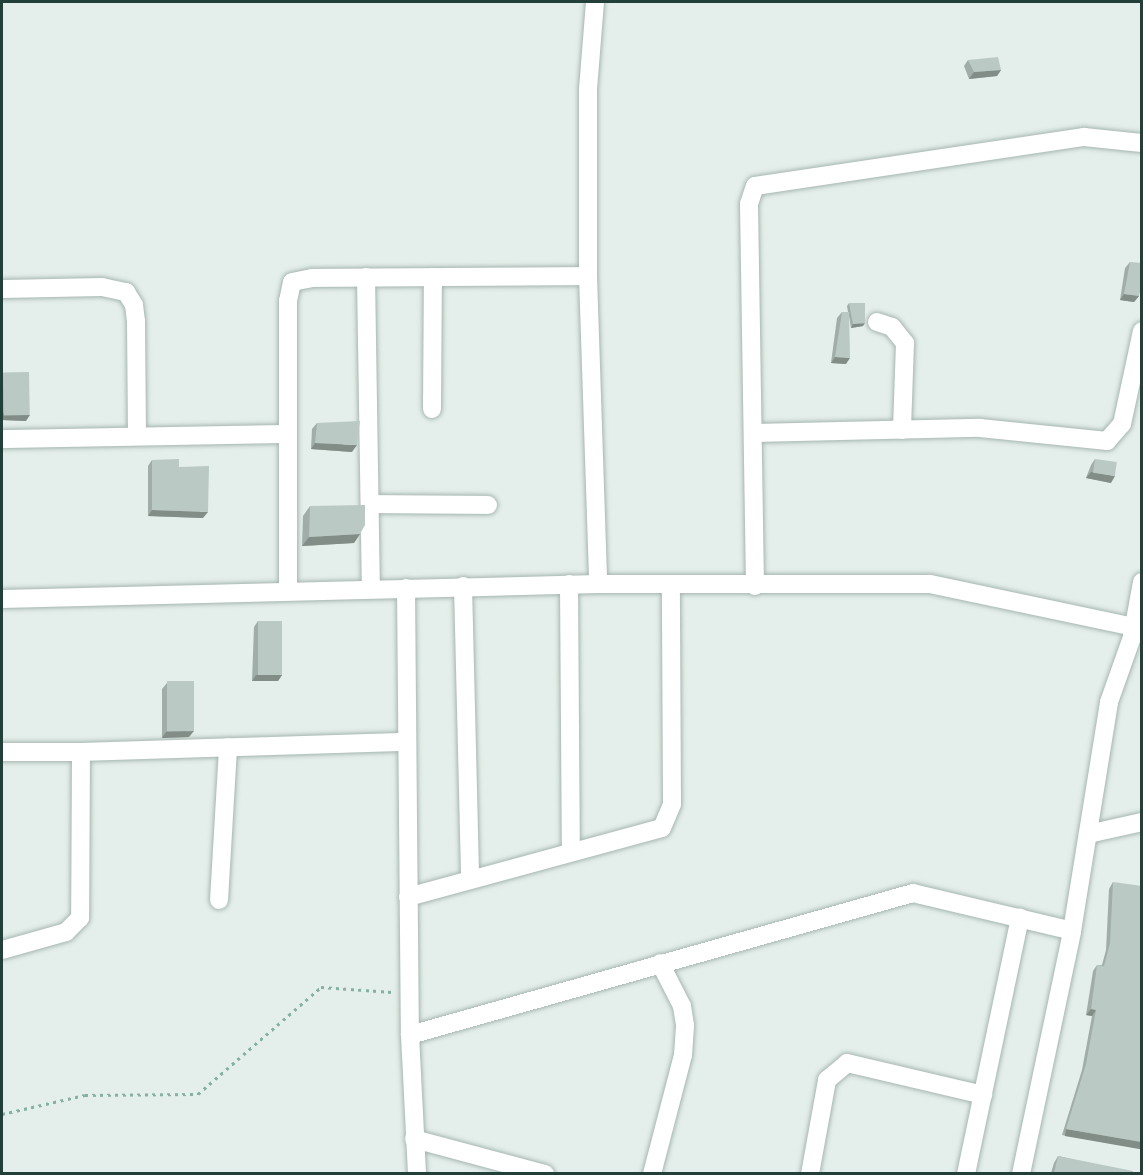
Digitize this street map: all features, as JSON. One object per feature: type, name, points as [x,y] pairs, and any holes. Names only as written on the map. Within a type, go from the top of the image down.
[{"type":"street","points":[[595,2],[588,89],[588,276],[598,584]]},
{"type":"street","points":[[755,586],[749,204],[755,186],[1084,137],[1142,143]]},
{"type":"street","points":[[288,590],[288,301],[292,282],[366,278],[588,276]]},
{"type":"street","points":[[432,409],[433,277]]},
{"type":"street","points":[[366,278],[371,588]]},
{"type":"street","points":[[2,289],[102,287],[126,292],[134,305],[136,321],[137,436]]},
{"type":"street","points":[[878,322],[892,327],[904,343],[902,430]]},
{"type":"street","points":[[754,433],[1022,430],[1107,441],[1122,424],[1142,331]]},
{"type":"street","points":[[2,439],[288,434]]},
{"type":"street","points":[[370,504],[488,505]]},
{"type":"street","points":[[1021,1173],[1072,931],[1109,702],[1135,649],[1134,627],[1142,582]]},
{"type":"street","points":[[569,584],[571,851]]},
{"type":"street","points":[[2,599],[569,584],[755,586],[930,584],[1134,627]]},
{"type":"street","points":[[408,897],[662,828],[668,821],[672,804],[671,585]]},
{"type":"street","points":[[463,586],[470,879]]},
{"type":"street","points":[[406,588],[409,993],[417,1173]]},
{"type":"street","points":[[2,752],[81,752],[407,742]]},
{"type":"street","points":[[219,900],[228,747]]},
{"type":"street","points":[[2,950],[66,932],[80,918],[81,752]]},
{"type":"street","points":[[1088,834],[1142,822]]},
{"type":"street","points":[[410,1035],[913,893],[1072,931]]},
{"type":"street","points":[[966,1173],[1020,918]]},
{"type":"street","points":[[652,1173],[683,1055],[686,1025],[682,1006],[660,963]]},
{"type":"street","points":[[810,1173],[827,1080],[847,1063],[983,1095]]},
{"type":"street","points":[[414,1139],[545,1173]]},
{"type":"path","points":[[2,1114],[85,1095],[198,1095],[321,987],[409,993]]},
{"type":"building","points":[[998,57],[1001,70],[974,72],[968,60]]},
{"type":"building","points":[[1130,262],[1142,263],[1142,283],[1139,296],[1124,294]]},
{"type":"building","points":[[849,303],[865,303],[865,323],[853,324]]},
{"type":"building","points":[[842,312],[849,312],[850,358],[835,357]]},
{"type":"building","points":[[3,372],[29,372],[30,415],[4,415]]},
{"type":"building","points":[[360,421],[357,445],[315,443],[317,423]]},
{"type":"building","points":[[179,459],[179,467],[209,466],[208,512],[152,510],[152,460]]},
{"type":"building","points":[[1095,459],[1117,462],[1115,476],[1093,473]]},
{"type":"building","points":[[365,505],[365,525],[360,534],[309,537],[310,506]]},
{"type":"building","points":[[258,621],[282,621],[282,675],[258,675]]},
{"type":"building","points":[[167,681],[194,681],[194,731],[167,731]]},
{"type":"building","points":[[1113,882],[1142,886],[1142,1142],[1066,1129],[1086,1064],[1096,1010],[1091,1009],[1097,965],[1104,966],[1110,943]]},
{"type":"building","points":[[1058,1156],[1133,1171],[1133,1173],[1054,1173]]}]
